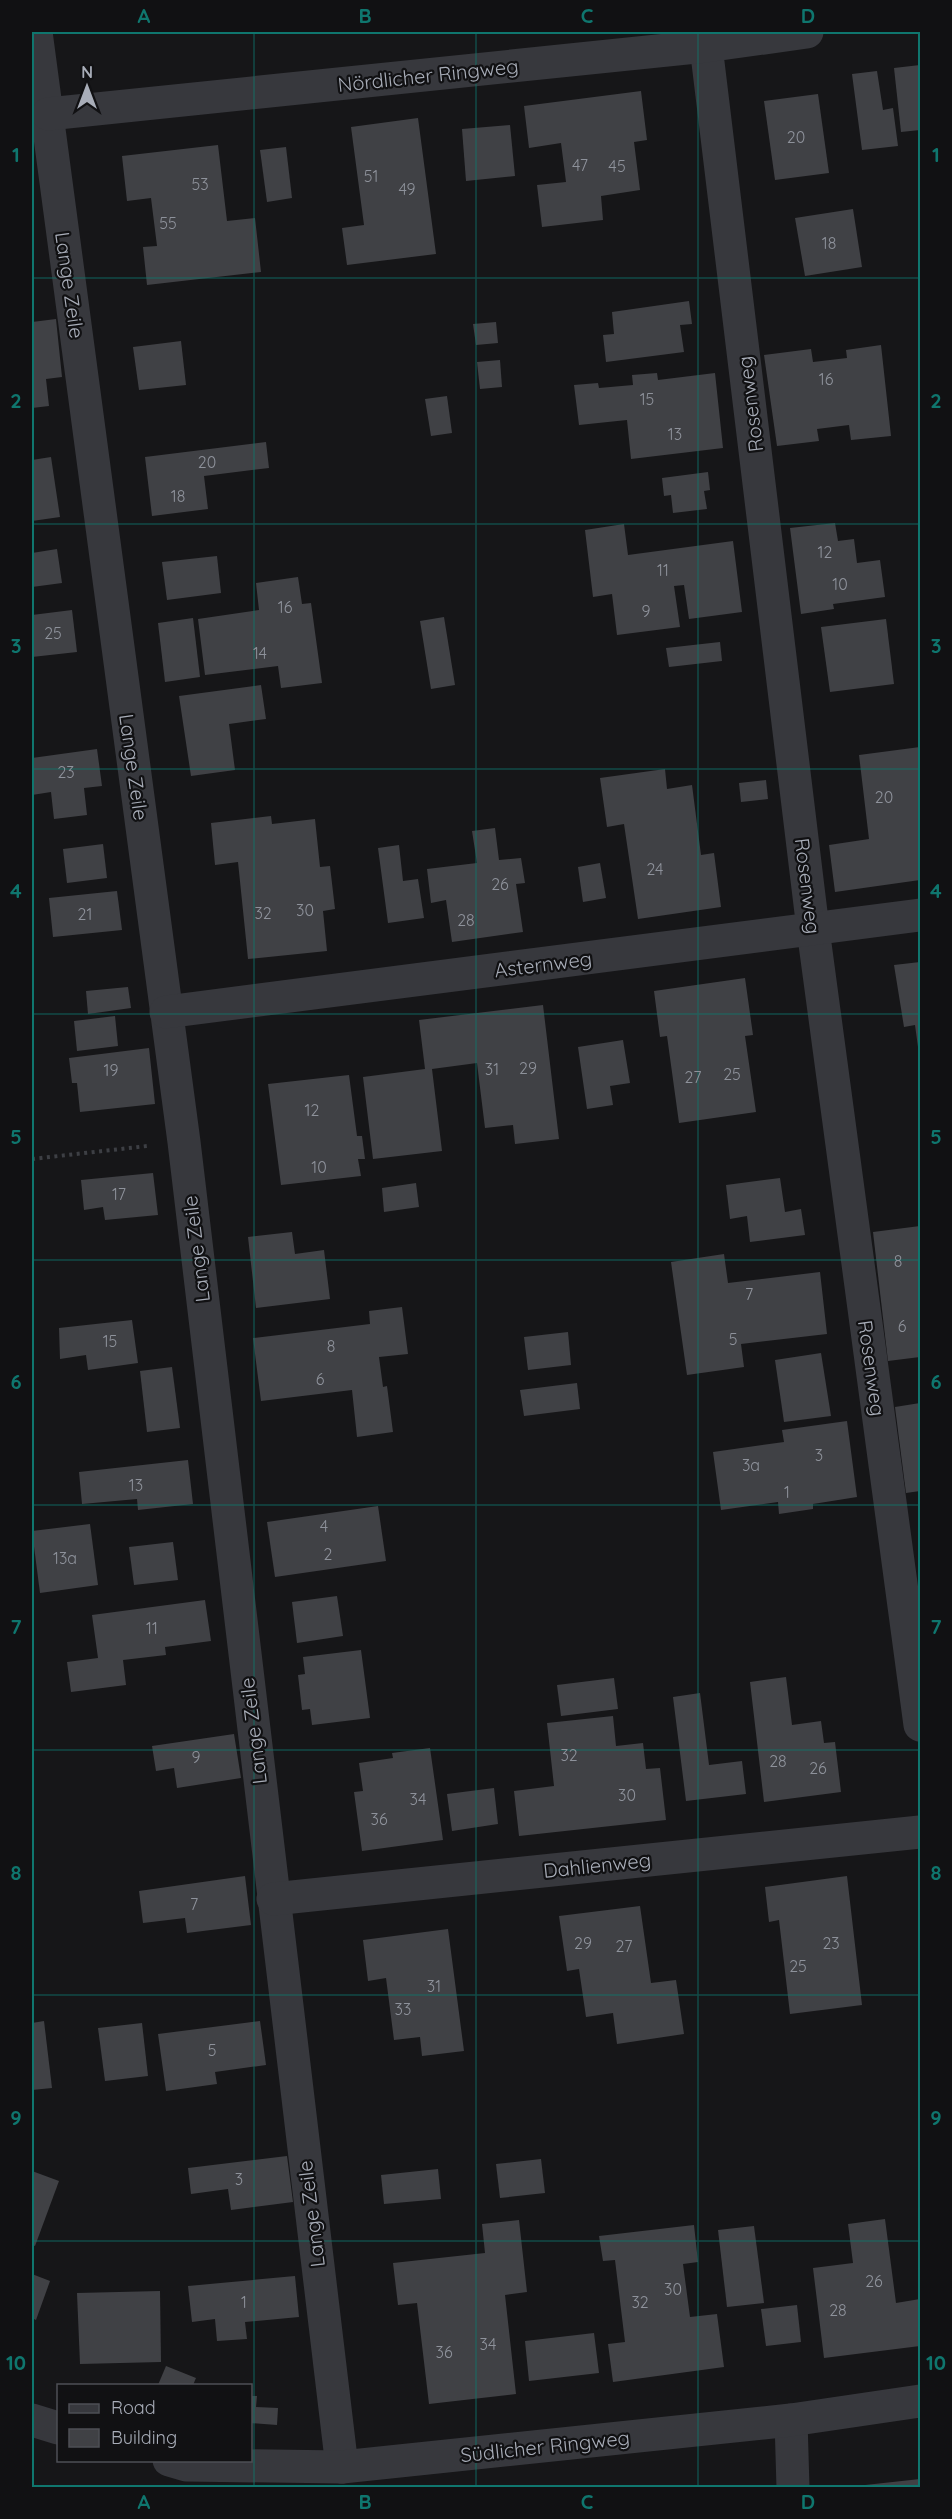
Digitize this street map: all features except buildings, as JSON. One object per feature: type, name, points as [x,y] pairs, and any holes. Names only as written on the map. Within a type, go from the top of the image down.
[{"type":"street","name":"Lange Zeile","points":[[36,32],[184,1142],[342,2467]]},
{"type":"street","name":"Nördlicher Ringweg","points":[[48,114],[706,46],[807,32]]},
{"type":"street","name":"Rosenweg","points":[[706,46],[813,929],[921,1725]]},
{"type":"street","name":"Asternweg","points":[[166,1012],[921,915]]},
{"type":"street","name":"Dahlienweg","points":[[273,1899],[921,1832]]},
{"type":"street","name":"Südlicher Ringweg","points":[[178,2471],[342,2467],[791,2420],[921,2401]]},
{"type":"street","points":[[32,2420],[57,2428]]},
{"type":"street","points":[[791,2420],[793,2487]]},
{"type":"path","points":[[32,1159],[184,1142]]}]
